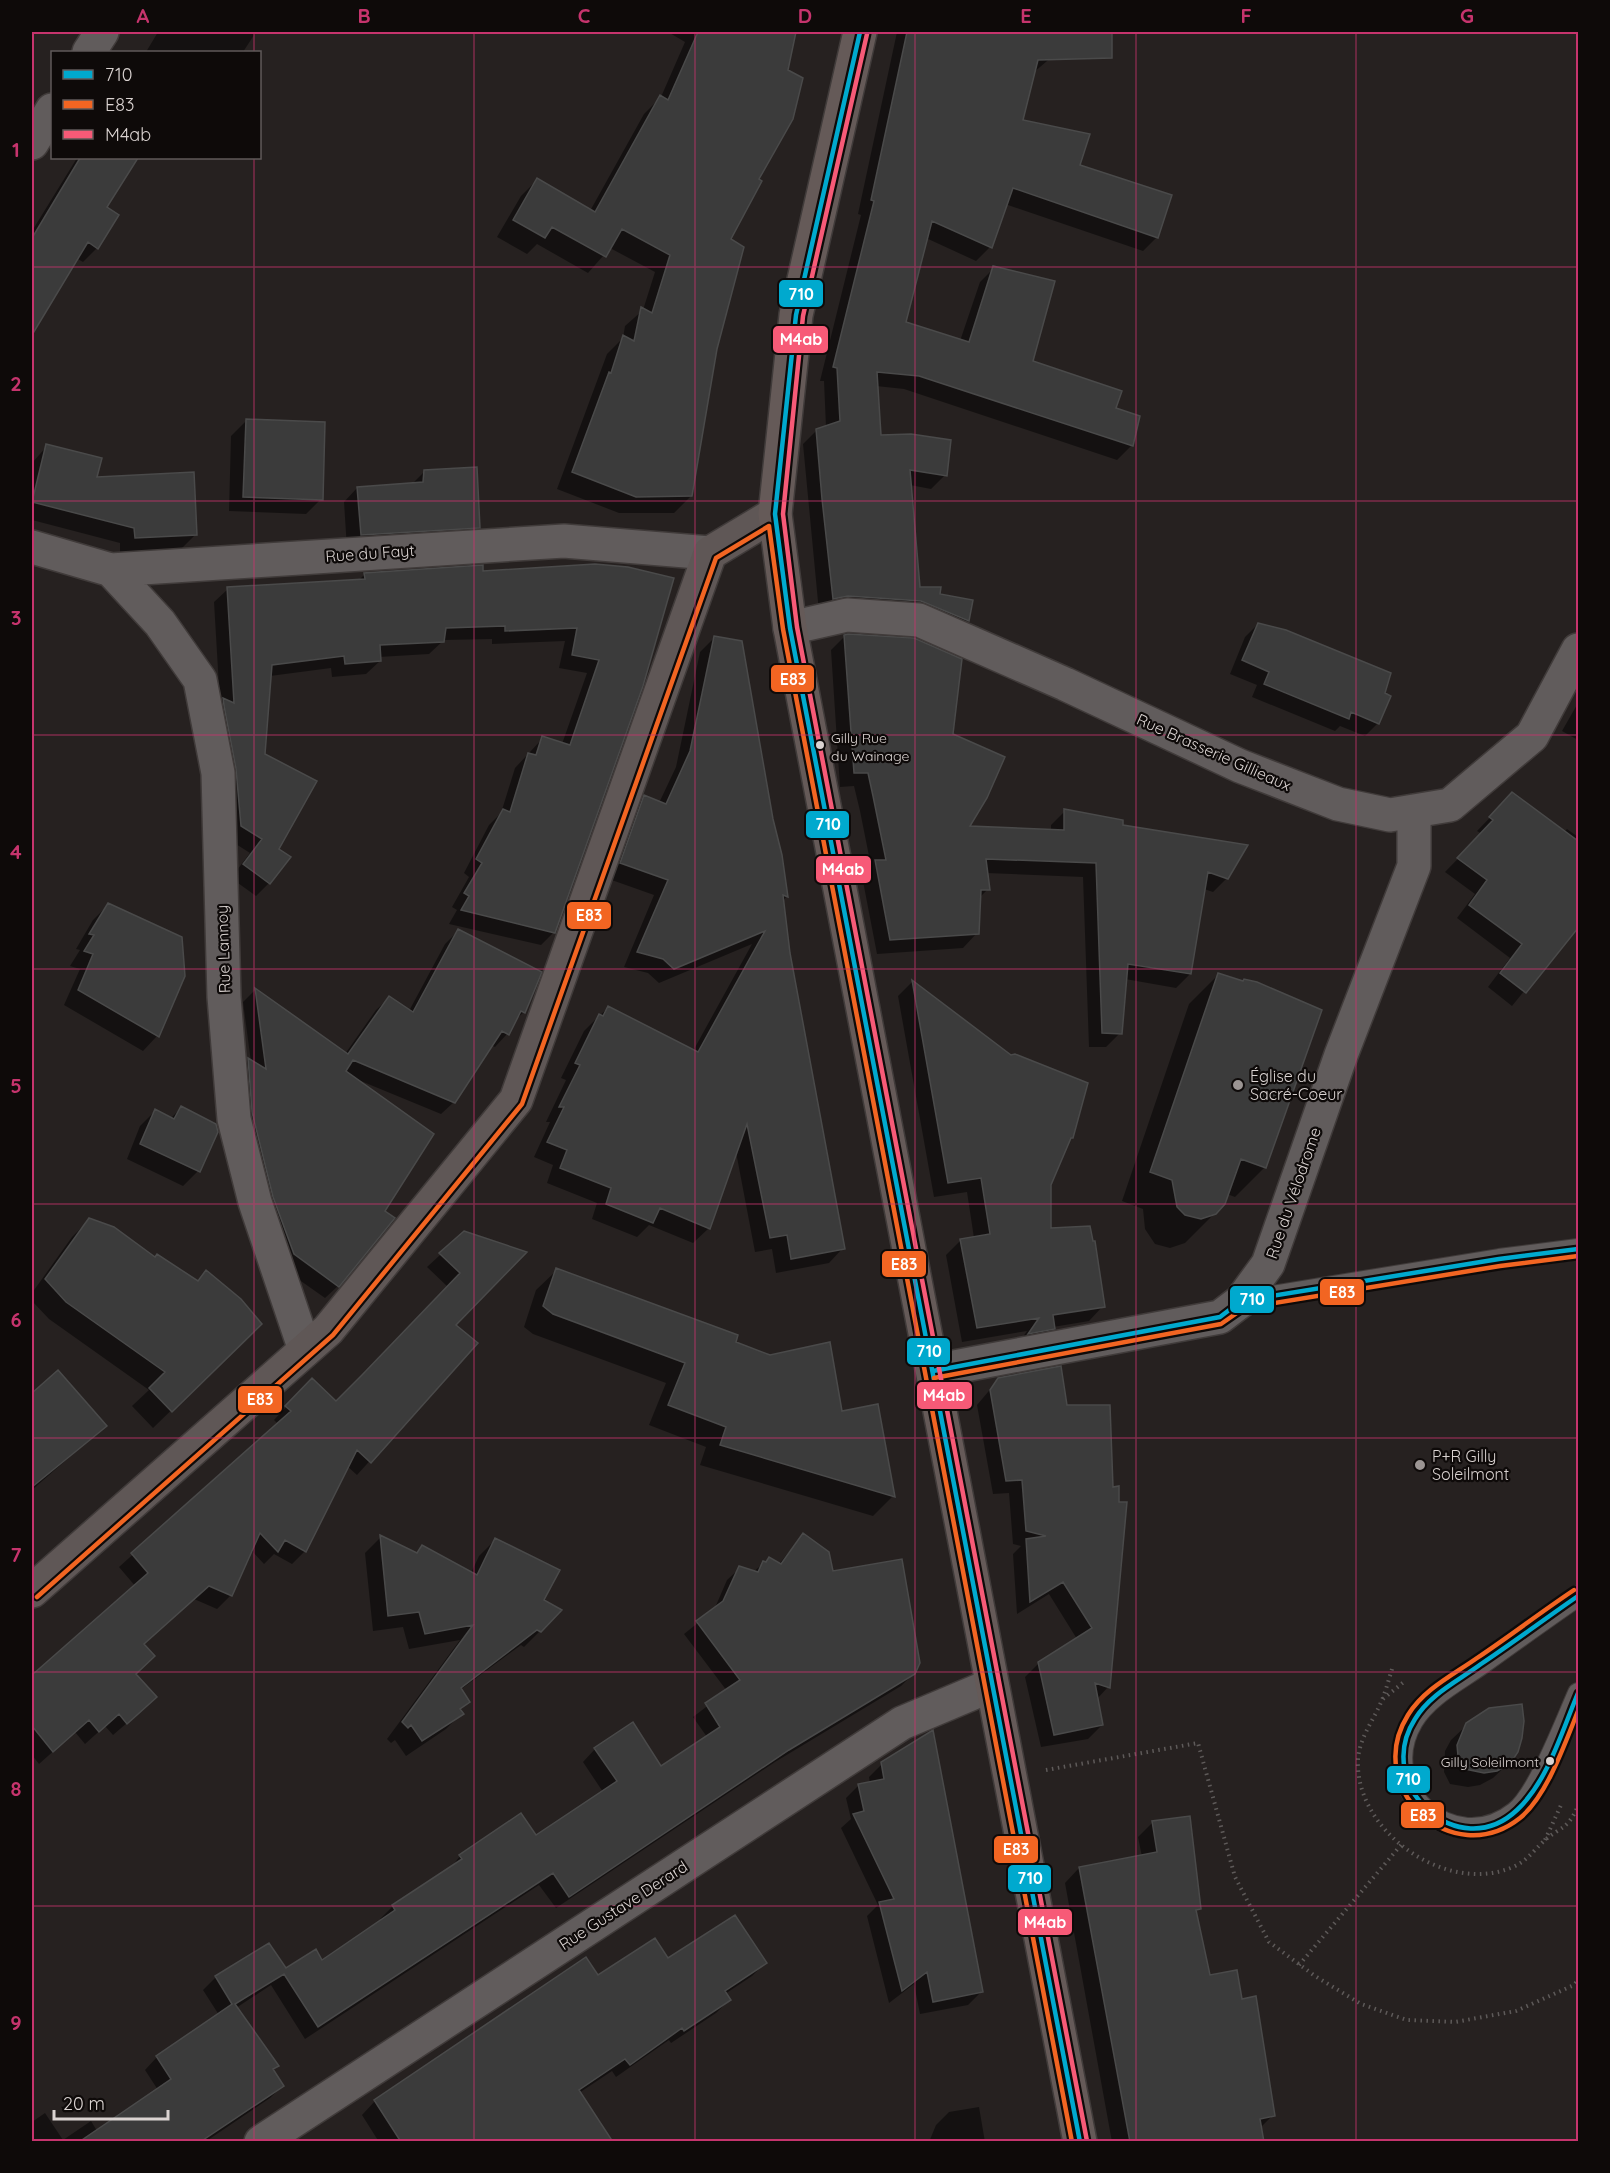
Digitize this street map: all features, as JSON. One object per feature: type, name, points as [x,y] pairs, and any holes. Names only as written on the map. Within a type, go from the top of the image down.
[{"type":"main road","points":[[860,32],[795,315],[775,514],[790,628],[1080,2142]]},
{"type":"street","points":[[89,51],[102,32]]},
{"type":"street","points":[[32,143],[51,112]]},
{"type":"street","points":[[32,1591],[328,1330],[516,1100],[711,553],[775,514]]},
{"type":"street","name":"Rue du Fayt","points":[[32,547],[111,570],[564,541],[711,553]]},
{"type":"street","name":"Rue Lannoy","points":[[111,570],[160,623],[200,680],[218,773],[224,997],[234,1119],[255,1202],[305,1350]]},
{"type":"street","name":"Rue Brasserie Gillieaux","points":[[790,628],[847,615],[919,620],[1065,684],[1240,766],[1338,804],[1390,815],[1450,805],[1532,736],[1578,650]]},
{"type":"street","name":"Rue du Vélodrome","points":[[933,1371],[1220,1317],[1241,1301],[1269,1264],[1341,1054],[1414,866],[1414,811]]},
{"type":"street","name":"Rue Gustave Derard","points":[[261,2142],[902,1723],[992,1685]]},
{"type":"lane","points":[[1241,1301],[1499,1259],[1578,1249]]},
{"type":"lane","points":[[1578,1596],[1427,1702],[1406,1734],[1401,1758],[1404,1778],[1412,1796],[1425,1811],[1441,1821],[1460,1827],[1480,1828],[1499,1822],[1516,1812],[1528,1797],[1578,1693]]},
{"type":"path","points":[[1010,1776],[1198,1743],[1235,1877],[1269,1942],[1299,1965],[1361,2004],[1407,2020],[1455,2022],[1516,2011],[1574,1985],[1578,1980]]},
{"type":"path","points":[[1299,1965],[1401,1845],[1429,1864],[1473,1873],[1494,1872],[1513,1867],[1531,1856],[1545,1840],[1570,1824],[1578,1806]]},
{"type":"building","points":[[698,32],[796,32],[788,70],[803,78],[793,119],[759,179],[762,181],[731,239],[744,247],[717,349],[692,496],[636,497],[572,472],[609,372],[611,373],[623,335],[634,341],[641,307],[652,313],[670,255],[622,229],[606,257],[552,227],[545,238],[513,220],[537,178],[595,212],[660,95],[668,100]]},
{"type":"building","points":[[907,32],[1112,32],[1112,58],[1038,60],[1023,120],[1090,134],[1080,165],[1172,195],[1158,238],[1013,188],[992,248],[932,221],[906,322],[969,342],[993,266],[1055,281],[1033,361],[1122,391],[1116,408],[1140,416],[1133,446],[919,376],[877,372],[881,435],[911,434],[951,440],[947,476],[910,470],[920,587],[941,587],[940,594],[973,600],[969,621],[921,601],[848,596],[833,599],[822,499],[816,429],[840,421],[837,368],[833,367],[874,201],[871,200]]},
{"type":"building","points":[[79,159],[137,159],[107,207],[119,215],[98,249],[88,242],[32,335],[32,238]]},
{"type":"building","points":[[246,419],[325,422],[323,500],[243,497]]},
{"type":"building","points":[[46,444],[102,458],[97,477],[194,472],[197,535],[135,538],[134,528],[32,502]]},
{"type":"building","points":[[477,467],[480,528],[361,535],[357,487],[423,482],[424,470]]},
{"type":"building","points":[[595,564],[628,567],[674,578],[643,686],[555,933],[461,910],[469,896],[464,893],[482,863],[476,859],[503,809],[510,812],[528,753],[536,755],[542,736],[570,745],[599,660],[572,655],[577,628],[505,631],[505,626],[446,628],[444,642],[380,645],[381,661],[345,664],[344,656],[272,665],[265,754],[317,781],[279,849],[291,857],[270,884],[243,864],[262,839],[241,826],[236,769],[224,706],[223,698],[234,703],[227,587],[365,579],[364,573],[483,565],[483,571]]},
{"type":"building","points":[[1258,623],[1286,630],[1391,673],[1385,693],[1391,696],[1379,724],[1351,712],[1349,719],[1264,684],[1269,672],[1242,660]]},
{"type":"building","points":[[844,635],[914,638],[962,659],[953,734],[1005,757],[987,798],[970,826],[1064,830],[1064,809],[1123,820],[1123,825],[1248,845],[1228,879],[1208,872],[1191,974],[1128,964],[1122,1034],[1102,1033],[1096,863],[986,859],[990,890],[981,890],[979,934],[890,940],[875,860],[886,860],[873,796],[868,773],[854,773]]},
{"type":"building","points":[[714,636],[742,641],[773,819],[782,855],[788,897],[783,895],[790,953],[845,1249],[791,1259],[787,1235],[770,1238],[747,1124],[710,1229],[660,1208],[653,1223],[606,1204],[611,1188],[560,1168],[567,1150],[547,1142],[564,1107],[559,1107],[580,1065],[575,1063],[599,1014],[603,1016],[608,1006],[698,1052],[765,931],[674,969],[663,959],[637,952],[668,880],[620,863],[644,795],[666,804],[690,751]]},
{"type":"building","points":[[1512,792],[1578,841],[1578,928],[1526,993],[1500,973],[1522,944],[1469,905],[1487,880],[1457,858],[1493,820],[1489,817]]},
{"type":"building","points":[[108,903],[182,937],[185,976],[159,1037],[78,990],[93,954],[84,951],[94,935],[89,934]]},
{"type":"building","points":[[458,929],[542,972],[525,1013],[521,1011],[509,1035],[502,1031],[455,1103],[353,1060],[346,1071],[434,1134],[385,1211],[395,1218],[339,1287],[294,1254],[273,1197],[252,1112],[248,1058],[266,1069],[255,988],[348,1054],[389,996],[413,1012]]},
{"type":"building","name":"Église du Sacré-Coeur","points":[[1218,973],[1243,981],[1244,979],[1257,982],[1322,1010],[1266,1168],[1241,1159],[1225,1204],[1216,1214],[1201,1219],[1185,1215],[1177,1207],[1172,1180],[1150,1172]]},
{"type":"building","points":[[912,980],[1011,1055],[1015,1054],[1088,1083],[1073,1138],[1071,1138],[1051,1185],[1051,1228],[1090,1226],[1093,1241],[1095,1241],[1105,1307],[1053,1315],[1055,1329],[1028,1334],[1039,1318],[977,1328],[960,1239],[990,1234],[981,1178],[948,1183]]},
{"type":"building","points":[[181,1106],[216,1124],[218,1132],[200,1172],[140,1144],[155,1109],[174,1119]]},
{"type":"building","points":[[89,1218],[114,1227],[155,1257],[157,1254],[198,1281],[206,1270],[241,1299],[262,1324],[172,1412],[149,1388],[165,1372],[66,1302],[45,1279]]},
{"type":"building","points":[[464,1231],[527,1252],[456,1325],[478,1343],[371,1463],[357,1450],[306,1552],[285,1540],[278,1552],[260,1533],[232,1596],[209,1586],[144,1644],[155,1656],[136,1674],[157,1697],[127,1724],[119,1714],[99,1732],[89,1720],[53,1752],[32,1726],[32,1675],[148,1573],[131,1553],[291,1411],[285,1406],[312,1378],[336,1401],[362,1375],[460,1273],[439,1253]]},
{"type":"building","points":[[556,1268],[738,1335],[736,1342],[770,1355],[830,1342],[842,1411],[878,1404],[895,1497],[720,1445],[726,1427],[668,1405],[685,1363],[553,1314],[543,1306]]},
{"type":"building","points":[[1061,1366],[1067,1405],[1110,1405],[1113,1487],[1119,1486],[1119,1502],[1127,1502],[1110,1688],[1095,1683],[1103,1725],[1054,1735],[1038,1662],[1092,1628],[1063,1582],[1030,1602],[1026,1539],[1046,1536],[1026,1531],[1022,1480],[1006,1481],[990,1390],[998,1378]]},
{"type":"building","points":[[58,1370],[107,1426],[32,1487],[32,1393]]},
{"type":"building","points":[[803,1533],[829,1552],[833,1571],[902,1559],[920,1663],[915,1674],[789,1750],[569,1897],[553,1873],[318,2027],[284,1974],[235,2004],[279,2066],[273,2069],[284,2086],[200,2142],[79,2142],[171,2079],[156,2056],[232,2004],[215,1976],[269,1943],[286,1968],[316,1949],[322,1960],[395,1910],[392,1905],[462,1859],[459,1855],[521,1813],[536,1835],[617,1781],[594,1748],[633,1722],[661,1766],[720,1727],[705,1703],[740,1680],[696,1621],[723,1601],[739,1566],[758,1572],[763,1561],[766,1562],[769,1557],[781,1564]]},
{"type":"building","points":[[380,1535],[417,1553],[422,1545],[477,1575],[495,1538],[560,1570],[544,1600],[562,1610],[541,1632],[537,1630],[461,1688],[470,1702],[460,1709],[464,1714],[422,1741],[411,1725],[408,1728],[402,1722],[473,1625],[425,1634],[419,1612],[388,1616]]},
{"type":"building","points":[[1522,1704],[1524,1721],[1522,1738],[1518,1752],[1510,1764],[1497,1771],[1484,1773],[1465,1769],[1458,1756],[1457,1745],[1466,1723],[1489,1708]]},
{"type":"building","points":[[933,1730],[983,1992],[933,2002],[927,1972],[902,1991],[879,1902],[894,1899],[853,1814],[864,1811],[858,1784],[884,1779],[881,1762]]},
{"type":"building","points":[[1190,1816],[1201,1909],[1196,1910],[1210,1975],[1237,1970],[1242,1999],[1256,1996],[1275,2116],[1260,2119],[1264,2142],[1130,2142],[1079,1867],[1157,1852],[1152,1821]]},
{"type":"building","points":[[735,1915],[767,1963],[725,1991],[731,2000],[684,2031],[682,2028],[630,2065],[625,2059],[579,2090],[613,2142],[401,2142],[374,2100],[586,1957],[598,1975],[655,1938],[668,1958]]},
{"type":"transit line","name":"710","points":[[860,32],[796,315],[775,514],[790,628],[1080,2142]]},
{"type":"transit line","name":"M4ab","points":[[867,34],[803,316],[783,514],[797,627],[1087,2141]]},
{"type":"transit line","name":"E83","points":[[37,1597],[333,1335],[522,1104],[716,558],[769,526],[783,629],[1072,2142]]},
{"type":"transit line","name":"710","points":[[933,1371],[1220,1317],[1241,1301],[1499,1259],[1578,1249]]},
{"type":"transit line","name":"E83","points":[[934,1378],[1221,1324],[1244,1308],[1500,1266],[1578,1256]]},
{"type":"transit line","name":"E83","points":[[1574,1590],[1440,1683],[1415,1706],[1408,1715],[1397,1743],[1397,1769],[1405,1794],[1421,1814],[1443,1828],[1467,1835],[1494,1832],[1520,1818],[1539,1796],[1561,1753],[1578,1711]]},
{"type":"transit line","name":"710","points":[[1578,1596],[1445,1688],[1421,1710],[1405,1744],[1405,1769],[1413,1792],[1428,1810],[1448,1823],[1471,1828],[1494,1825],[1517,1810],[1537,1785],[1553,1755],[1578,1693]]},
{"type":"place","name":"Gilly Rue du Wainage","points":[[820,745]]},
{"type":"place","name":"Église du Sacré-Coeur","points":[[1238,1085]]},
{"type":"place","name":"P+R Gilly Soleilmont","points":[[1420,1465]]},
{"type":"place","name":"Gilly Soleilmont","points":[[1550,1761]]}]
